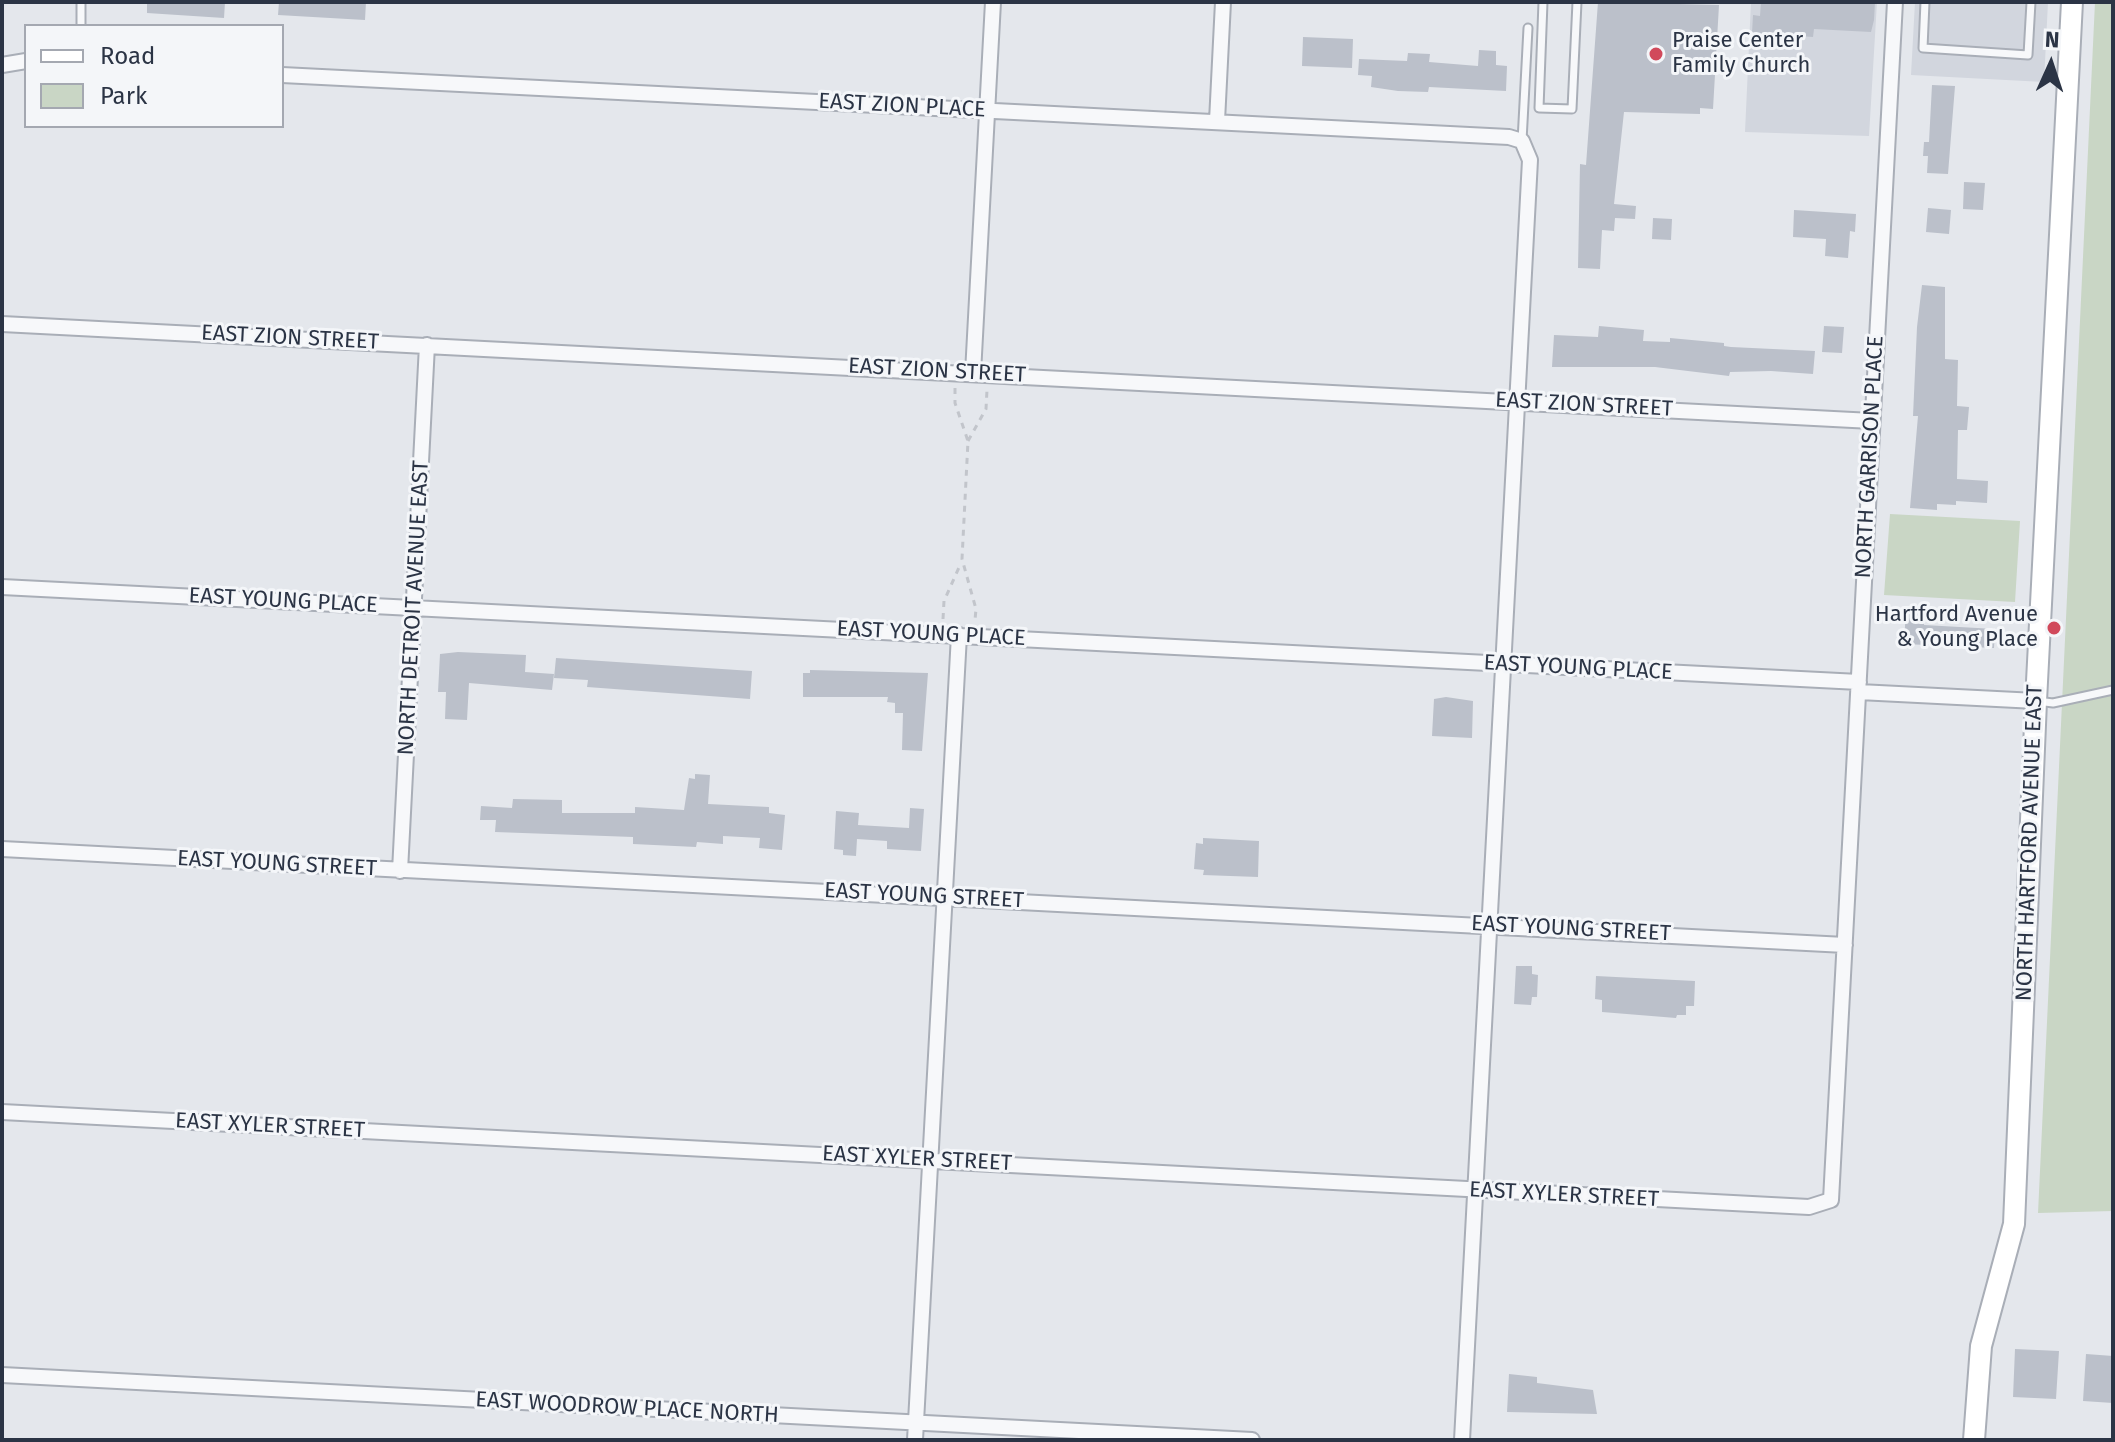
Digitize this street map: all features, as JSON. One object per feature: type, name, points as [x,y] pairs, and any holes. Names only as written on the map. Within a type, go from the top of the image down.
[{"type":"street","points":[[973,373],[993,2]]},
{"type":"street","points":[[1217,121],[1223,2]]},
{"type":"street","name":"NORTH GARRISON PLACE","points":[[1831,1200],[1895,2]]},
{"type":"street","name":"NORTH HARTFORD AVENUE EAST","points":[[1974,1440],[1981,1346],[2014,1224],[2036,701],[2072,2]]},
{"type":"street","points":[[2,65],[24,61]]},
{"type":"street","name":"EAST ZION PLACE","points":[[284,75],[1217,121],[1509,137],[1522,141]]},
{"type":"street","points":[[1462,1440],[1530,160],[1522,141]]},
{"type":"street","name":"EAST ZION STREET","points":[[2,324],[1872,421]]},
{"type":"street","name":"NORTH DETROIT AVENUE EAST","points":[[400,871],[427,345]]},
{"type":"street","name":"EAST YOUNG PLACE","points":[[2,587],[1505,665],[2036,701]]},
{"type":"street","points":[[915,1440],[959,635]]},
{"type":"street","name":"EAST YOUNG STREET","points":[[2,849],[1490,924],[1845,945]]},
{"type":"street","name":"EAST XYLER STREET","points":[[2,1112],[1809,1207],[1831,1200]]},
{"type":"street","name":"EAST WOODROW PLACE NORTH","points":[[2,1375],[1252,1440]]},
{"type":"lane","points":[[81,2],[81,24]]},
{"type":"lane","points":[[1543,2],[1539,108],[1572,109],[1577,2]]},
{"type":"lane","points":[[1925,2],[1923,48],[2028,55],[2031,2]]},
{"type":"lane","points":[[1522,141],[1528,28]]},
{"type":"lane","points":[[2036,701],[2053,703],[2113,690]]},
{"type":"path","points":[[955,403],[968,441],[962,559],[976,609]]},
{"type":"path","points":[[968,441],[986,409]]},
{"type":"path","points":[[944,601],[962,559]]},
{"type":"shaded area","points":[[1751,2],[1877,2],[1869,136],[1745,132]]},
{"type":"shaded area","points":[[1915,2],[2048,2],[2044,82],[1911,75]]},
{"type":"green space","points":[[2095,2],[2113,2],[2113,1211],[2038,1213]]},
{"type":"green space","points":[[1890,514],[2020,521],[2015,602],[1884,595]]},
{"type":"building","points":[[147,2],[225,2],[224,18],[147,13]]},
{"type":"building","points":[[279,2],[366,2],[365,20],[278,15]]},
{"type":"building","name":"Praise Center Family Church","points":[[1598,2],[1719,5],[1713,109],[1700,108],[1700,114],[1624,112],[1614,204],[1636,206],[1635,219],[1615,218],[1614,231],[1602,230],[1600,269],[1578,268],[1580,164],[1586,165]]},
{"type":"building","points":[[1761,2],[1875,2],[1874,20],[1871,32],[1814,29],[1813,37],[1752,33],[1753,15],[1760,16]]},
{"type":"building","points":[[1303,37],[1353,39],[1352,68],[1302,66]]},
{"type":"building","points":[[1479,50],[1496,51],[1496,65],[1507,66],[1506,91],[1429,87],[1428,92],[1398,91],[1371,87],[1372,76],[1358,75],[1359,59],[1407,61],[1408,53],[1430,54],[1429,62],[1478,66]]},
{"type":"building","points":[[1932,85],[1955,86],[1948,174],[1927,173],[1928,156],[1923,156],[1924,142],[1929,142]]},
{"type":"building","points":[[1964,182],[1985,183],[1983,210],[1963,209]]},
{"type":"building","points":[[1928,208],[1951,210],[1949,234],[1926,232]]},
{"type":"building","points":[[1794,210],[1856,214],[1855,232],[1850,231],[1848,258],[1825,256],[1826,239],[1793,237]]},
{"type":"building","points":[[1653,218],[1672,219],[1671,240],[1652,239]]},
{"type":"building","points":[[1922,285],[1945,287],[1945,359],[1958,360],[1957,406],[1969,407],[1967,430],[1958,430],[1957,479],[1988,481],[1987,503],[1956,501],[1956,505],[1937,504],[1937,510],[1910,508],[1918,416],[1913,416]]},
{"type":"building","points":[[1599,326],[1644,330],[1643,341],[1670,342],[1670,338],[1724,343],[1724,346],[1731,347],[1815,351],[1813,374],[1771,371],[1730,372],[1729,376],[1655,367],[1552,367],[1554,335],[1598,337]]},
{"type":"building","points":[[1824,326],[1844,327],[1842,353],[1822,352]]},
{"type":"building","points":[[1906,609],[1925,610],[1924,625],[1995,629],[1994,648],[1904,644]]},
{"type":"building","points":[[440,654],[526,655],[525,672],[554,674],[552,690],[469,683],[467,720],[445,719],[446,692],[438,692]]},
{"type":"building","points":[[556,658],[752,671],[750,699],[587,687],[588,680],[554,678]]},
{"type":"building","points":[[810,670],[928,673],[922,751],[902,750],[903,713],[895,713],[895,703],[887,702],[888,697],[803,697],[803,673],[810,673]]},
{"type":"building","points":[[1446,697],[1473,701],[1472,738],[1432,736],[1434,699]]},
{"type":"building","points":[[695,774],[710,775],[708,804],[769,807],[769,813],[785,815],[782,850],[759,848],[760,838],[723,836],[723,844],[697,842],[696,847],[633,844],[633,837],[495,832],[496,820],[480,820],[481,806],[512,808],[513,799],[562,800],[562,813],[635,813],[635,807],[684,810],[689,778],[695,779]]},
{"type":"building","points":[[910,808],[924,809],[921,851],[887,849],[887,841],[857,839],[856,856],[843,855],[843,850],[834,849],[836,811],[859,813],[858,825],[909,828]]},
{"type":"building","points":[[1203,838],[1259,841],[1258,877],[1203,875],[1204,870],[1194,869],[1196,843],[1203,844]]},
{"type":"building","points":[[1516,966],[1532,966],[1532,974],[1538,975],[1537,997],[1532,997],[1531,1005],[1514,1004]]},
{"type":"building","points":[[1596,976],[1695,981],[1694,1006],[1686,1006],[1686,1015],[1677,1015],[1676,1018],[1602,1012],[1602,1000],[1595,999]]},
{"type":"building","points":[[2015,1349],[2059,1351],[2056,1399],[2013,1397]]},
{"type":"building","points":[[2086,1354],[2113,1356],[2113,1403],[2083,1401]]},
{"type":"building","points":[[1509,1374],[1537,1377],[1537,1383],[1593,1390],[1597,1414],[1507,1412]]},
{"type":"place","name":"Praise Center Family Church","points":[[1656,54]]},
{"type":"place","name":"Hartford Avenue & Young Place","points":[[2054,628]]}]
